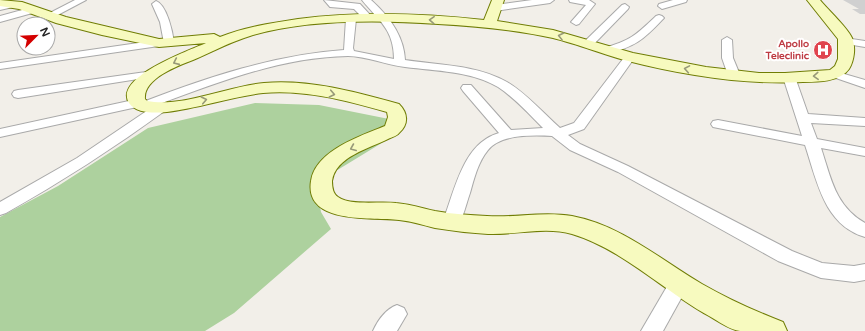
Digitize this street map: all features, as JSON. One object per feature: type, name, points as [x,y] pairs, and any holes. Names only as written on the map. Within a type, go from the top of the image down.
[{"type":"street","points":[[3,5],[22,6],[49,16],[82,0]]},
{"type":"street","points":[[328,0],[333,5],[357,6],[360,19],[348,48],[350,53]]},
{"type":"street","points":[[366,0],[386,19],[398,42],[400,64]]},
{"type":"street","points":[[489,25],[496,4],[550,0]]},
{"type":"street","points":[[573,0],[584,1],[591,4],[576,22]]},
{"type":"street","points":[[662,6],[684,0]]},
{"type":"street","points":[[813,0],[845,41],[847,46],[844,63],[839,72],[834,74]]},
{"type":"street","points":[[156,4],[165,19],[168,30],[164,43]]},
{"type":"street","points":[[588,44],[625,7]]},
{"type":"street","points":[[0,19],[33,10]]},
{"type":"street","points":[[56,18],[99,30],[164,43]]},
{"type":"street","points":[[607,50],[630,45],[659,18]]},
{"type":"street","points":[[148,106],[136,99],[141,84],[153,74],[173,63],[232,37],[272,28],[323,20],[386,19],[447,21],[489,25],[547,33],[630,57],[677,67],[734,75],[789,77],[834,74],[865,84]]},
{"type":"street","points":[[0,66],[164,43],[232,37]]},
{"type":"street","points":[[727,40],[725,52],[734,75]]},
{"type":"street","points":[[845,41],[865,44]]},
{"type":"street","points":[[0,209],[71,168],[127,133],[148,106],[194,87],[262,67],[306,57],[350,53],[400,64],[469,72],[489,78],[503,85],[518,96],[557,133],[575,147],[636,176],[785,256],[821,270],[854,274],[865,272]]},
{"type":"street","points":[[452,221],[476,155],[486,144],[499,137],[508,135],[544,131],[557,133],[568,132],[579,126],[630,57]]},
{"type":"street","points":[[18,94],[153,74]]},
{"type":"street","points":[[789,77],[832,202],[848,221],[865,231]]},
{"type":"street","points":[[0,133],[148,106],[251,90],[277,88],[311,90],[392,108],[397,112],[397,124],[392,130],[342,152],[331,160],[325,168],[322,177],[322,196],[329,203],[339,208],[352,210],[396,211],[452,221],[490,225],[556,222],[578,228],[607,239],[644,260],[708,302],[772,331]]},
{"type":"street","points":[[467,88],[508,135]]},
{"type":"street","points":[[802,118],[865,122]]},
{"type":"street","points":[[718,124],[865,152]]},
{"type":"street","points":[[652,331],[679,284]]},
{"type":"street","points":[[384,331],[397,314]]},
{"type":"shaded area","points":[[843,0],[865,0],[865,14],[860,14],[852,9],[859,9]]},
{"type":"green space","points":[[255,103],[319,105],[389,119],[395,133],[385,141],[326,177],[318,195],[321,212],[331,229],[234,313],[205,331],[0,331],[0,217],[58,186],[148,128]]},
{"type":"place","name":"Apollo Teleclinic","points":[[823,50]]}]
